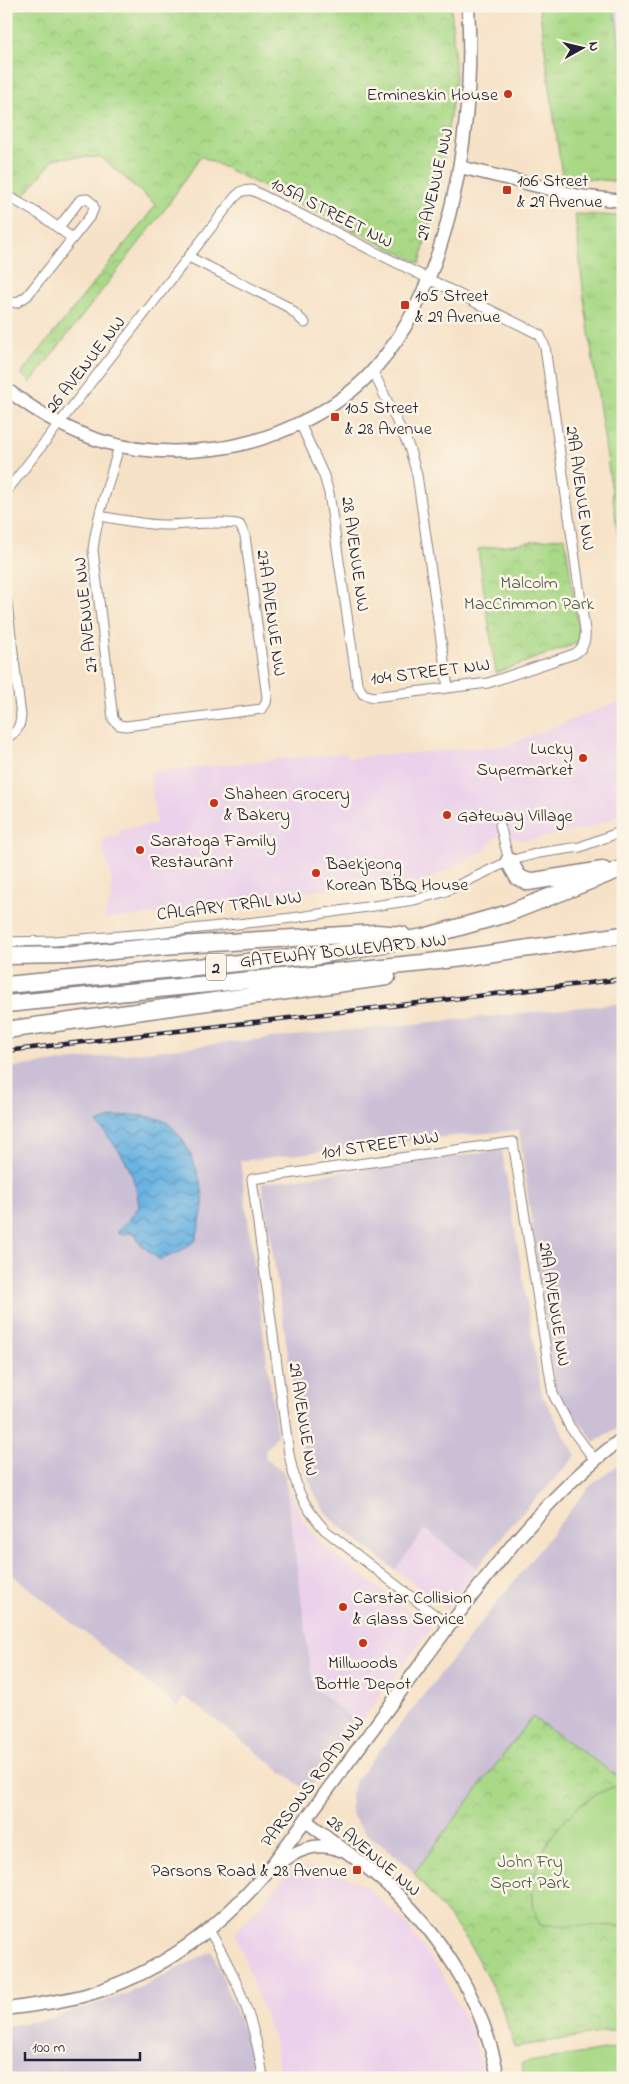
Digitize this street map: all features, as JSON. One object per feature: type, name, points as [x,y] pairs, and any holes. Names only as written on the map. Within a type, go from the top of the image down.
[{"type":"highway","points":[[509,860],[518,878],[528,882],[623,867]]},
{"type":"highway","name":"2","points":[[6,985],[313,956],[424,937],[524,908],[623,867]]},
{"type":"highway","points":[[6,956],[72,955],[162,946],[376,933],[424,937]]},
{"type":"highway","name":"GATEWAY BOULEVARD NW","points":[[6,1004],[423,963],[623,935]]},
{"type":"highway","points":[[6,1030],[396,976],[423,963]]},
{"type":"street","name":"29 AVENUE NW","points":[[6,389],[58,424],[92,438],[119,446],[158,452],[180,452],[220,449],[257,440],[300,424],[337,401],[374,371],[403,330],[428,278],[448,215],[460,167],[468,102],[468,6]]},
{"type":"street","points":[[460,167],[579,196],[623,201]]},
{"type":"street","name":"105A STREET NW","points":[[242,191],[252,190],[540,335]]},
{"type":"street","name":"26 AVENUE NW","points":[[6,492],[235,197],[242,191]]},
{"type":"street","points":[[6,196],[59,227],[72,238]]},
{"type":"street","points":[[6,300],[16,303],[27,296],[93,211],[94,205],[90,200],[83,199],[77,202],[59,227]]},
{"type":"street","points":[[189,257],[288,307],[305,323]]},
{"type":"street","name":"29A AVENUE NW","points":[[540,335],[545,347],[585,630],[583,646]]},
{"type":"street","points":[[374,371],[409,447],[417,475],[448,688]]},
{"type":"street","name":"28 AVENUE NW","points":[[300,424],[324,476],[329,493],[357,683],[363,694]]},
{"type":"street","name":"27 AVENUE NW","points":[[119,446],[95,539],[94,562],[112,715],[116,722],[123,725],[257,710],[264,706]]},
{"type":"street","name":"27A AVENUE NW","points":[[100,516],[153,525],[196,525],[229,522],[240,525],[245,536],[267,697],[264,706]]},
{"type":"street","points":[[6,596],[21,716],[16,732],[6,738]]},
{"type":"street","name":"104 STREET NW","points":[[363,694],[373,697],[492,682],[574,654],[583,646]]},
{"type":"street","points":[[500,825],[509,860]]},
{"type":"street","name":"CALGARY TRAIL NW","points":[[6,942],[119,937],[284,919],[394,903],[436,895],[509,860],[539,852],[580,847],[623,831]]},
{"type":"street","name":"29A AVENUE NW","points":[[513,1142],[553,1394],[570,1428],[594,1459]]},
{"type":"street","name":"101 STREET NW","points":[[252,1179],[513,1142]]},
{"type":"street","name":"29 AVENUE NW","points":[[252,1179],[289,1454],[295,1484],[300,1496],[315,1519],[326,1530],[449,1626]]},
{"type":"street","name":"PARSONS ROAD NW","points":[[6,2009],[73,1998],[120,1983],[180,1952],[209,1930],[247,1895],[266,1873],[449,1626],[527,1527],[594,1459],[623,1438]]},
{"type":"street","name":"28 AVENUE NW","points":[[305,1820],[393,1890],[425,1924],[449,1957],[482,2018],[498,2078]]},
{"type":"street","points":[[266,1873],[289,1856],[312,1847],[329,1847],[347,1853]]},
{"type":"street","points":[[209,1930],[248,2010],[259,2046],[263,2078]]},
{"type":"shaded area","points":[[614,6],[623,6],[623,64]]},
{"type":"shaded area","points":[[623,700],[623,815],[585,829],[526,840],[498,835],[484,851],[423,882],[383,889],[365,883],[167,913],[105,919],[105,912],[111,900],[112,883],[104,853],[103,839],[120,835],[120,829],[156,824],[150,772],[346,753],[348,758],[504,746]]},
{"type":"shaded area","points":[[623,1003],[623,1424],[595,1442],[555,1390],[519,1130],[240,1161],[277,1435],[265,1452],[266,1459],[284,1473],[313,1687],[359,1724],[307,1791],[185,1697],[178,1707],[6,1570],[6,1068],[223,1043]]},
{"type":"shaded area","points":[[502,1150],[542,1395],[576,1456],[512,1524],[477,1568],[425,1529],[395,1570],[338,1525],[326,1513],[316,1497],[306,1472],[262,1183]]},
{"type":"shaded area","points":[[623,1461],[623,1780],[532,1718],[414,1873],[405,1863],[363,1831],[355,1820],[351,1811],[350,1798],[356,1780],[589,1487]]},
{"type":"shaded area","points":[[286,1485],[303,1521],[322,1545],[431,1628],[359,1724],[313,1687]]},
{"type":"shaded area","points":[[425,1529],[477,1568],[447,1608],[395,1570]]},
{"type":"shaded area","points":[[295,1866],[337,1872],[366,1886],[407,1925],[442,1974],[472,2031],[484,2078],[280,2078],[274,2040],[235,1933]]},
{"type":"shaded area","points":[[212,1951],[250,2049],[254,2078],[6,2078],[6,2026],[53,2018],[129,1993]]},
{"type":"green space","points":[[6,6],[451,6],[456,77],[440,181],[420,263],[201,156],[163,212],[30,383],[21,374],[156,205],[101,157],[55,158],[24,196],[6,187]]},
{"type":"green space","points":[[539,6],[614,6],[623,64],[623,182],[562,176]]},
{"type":"green space","points":[[575,214],[623,216],[623,569],[584,298]]},
{"type":"green space","name":"Malcolm MacCrimmon Park","points":[[565,537],[579,636],[577,643],[496,673],[478,549]]},
{"type":"green space","name":"John Fry Sport Park","points":[[532,1717],[623,1780],[623,2029],[515,2047],[500,2002],[468,1941],[414,1873]]},
{"type":"green space","points":[[623,1784],[623,1926],[540,1925],[533,1904],[534,1881],[540,1859],[551,1838],[566,1819],[583,1803],[603,1791]]},
{"type":"green space","points":[[623,2047],[623,2078],[524,2078],[522,2063]]},
{"type":"water","points":[[132,1115],[157,1119],[166,1122],[173,1128],[193,1160],[201,1184],[203,1205],[196,1240],[179,1252],[160,1260],[140,1244],[135,1233],[118,1234],[118,1229],[129,1220],[139,1206],[137,1192],[130,1171],[120,1152],[97,1123],[114,1117]]},
{"type":"railway","points":[[6,1051],[623,979]]},
{"type":"place","name":"Ermineskin House","points":[[508,94]]},
{"type":"place","name":"106 Street & 29 Avenue","points":[[507,190]]},
{"type":"place","name":"105 Street & 29 Avenue","points":[[405,305]]},
{"type":"place","name":"105 Street & 28 Avenue","points":[[335,417]]},
{"type":"place","name":"Lucky Supermarket","points":[[583,758]]},
{"type":"place","name":"Shaheen Grocery & Bakery","points":[[214,803]]},
{"type":"place","name":"Gateway Village","points":[[447,815]]},
{"type":"place","name":"Saratoga Family Restaurant","points":[[140,850]]},
{"type":"place","name":"Baekjeong Korean BBQ House","points":[[316,873]]},
{"type":"place","name":"Carstar Collision & Glass Service","points":[[343,1607]]},
{"type":"place","name":"Millwoods Bottle Depot","points":[[363,1643]]},
{"type":"place","name":"Parsons Road & 28 Avenue","points":[[357,1870]]}]
